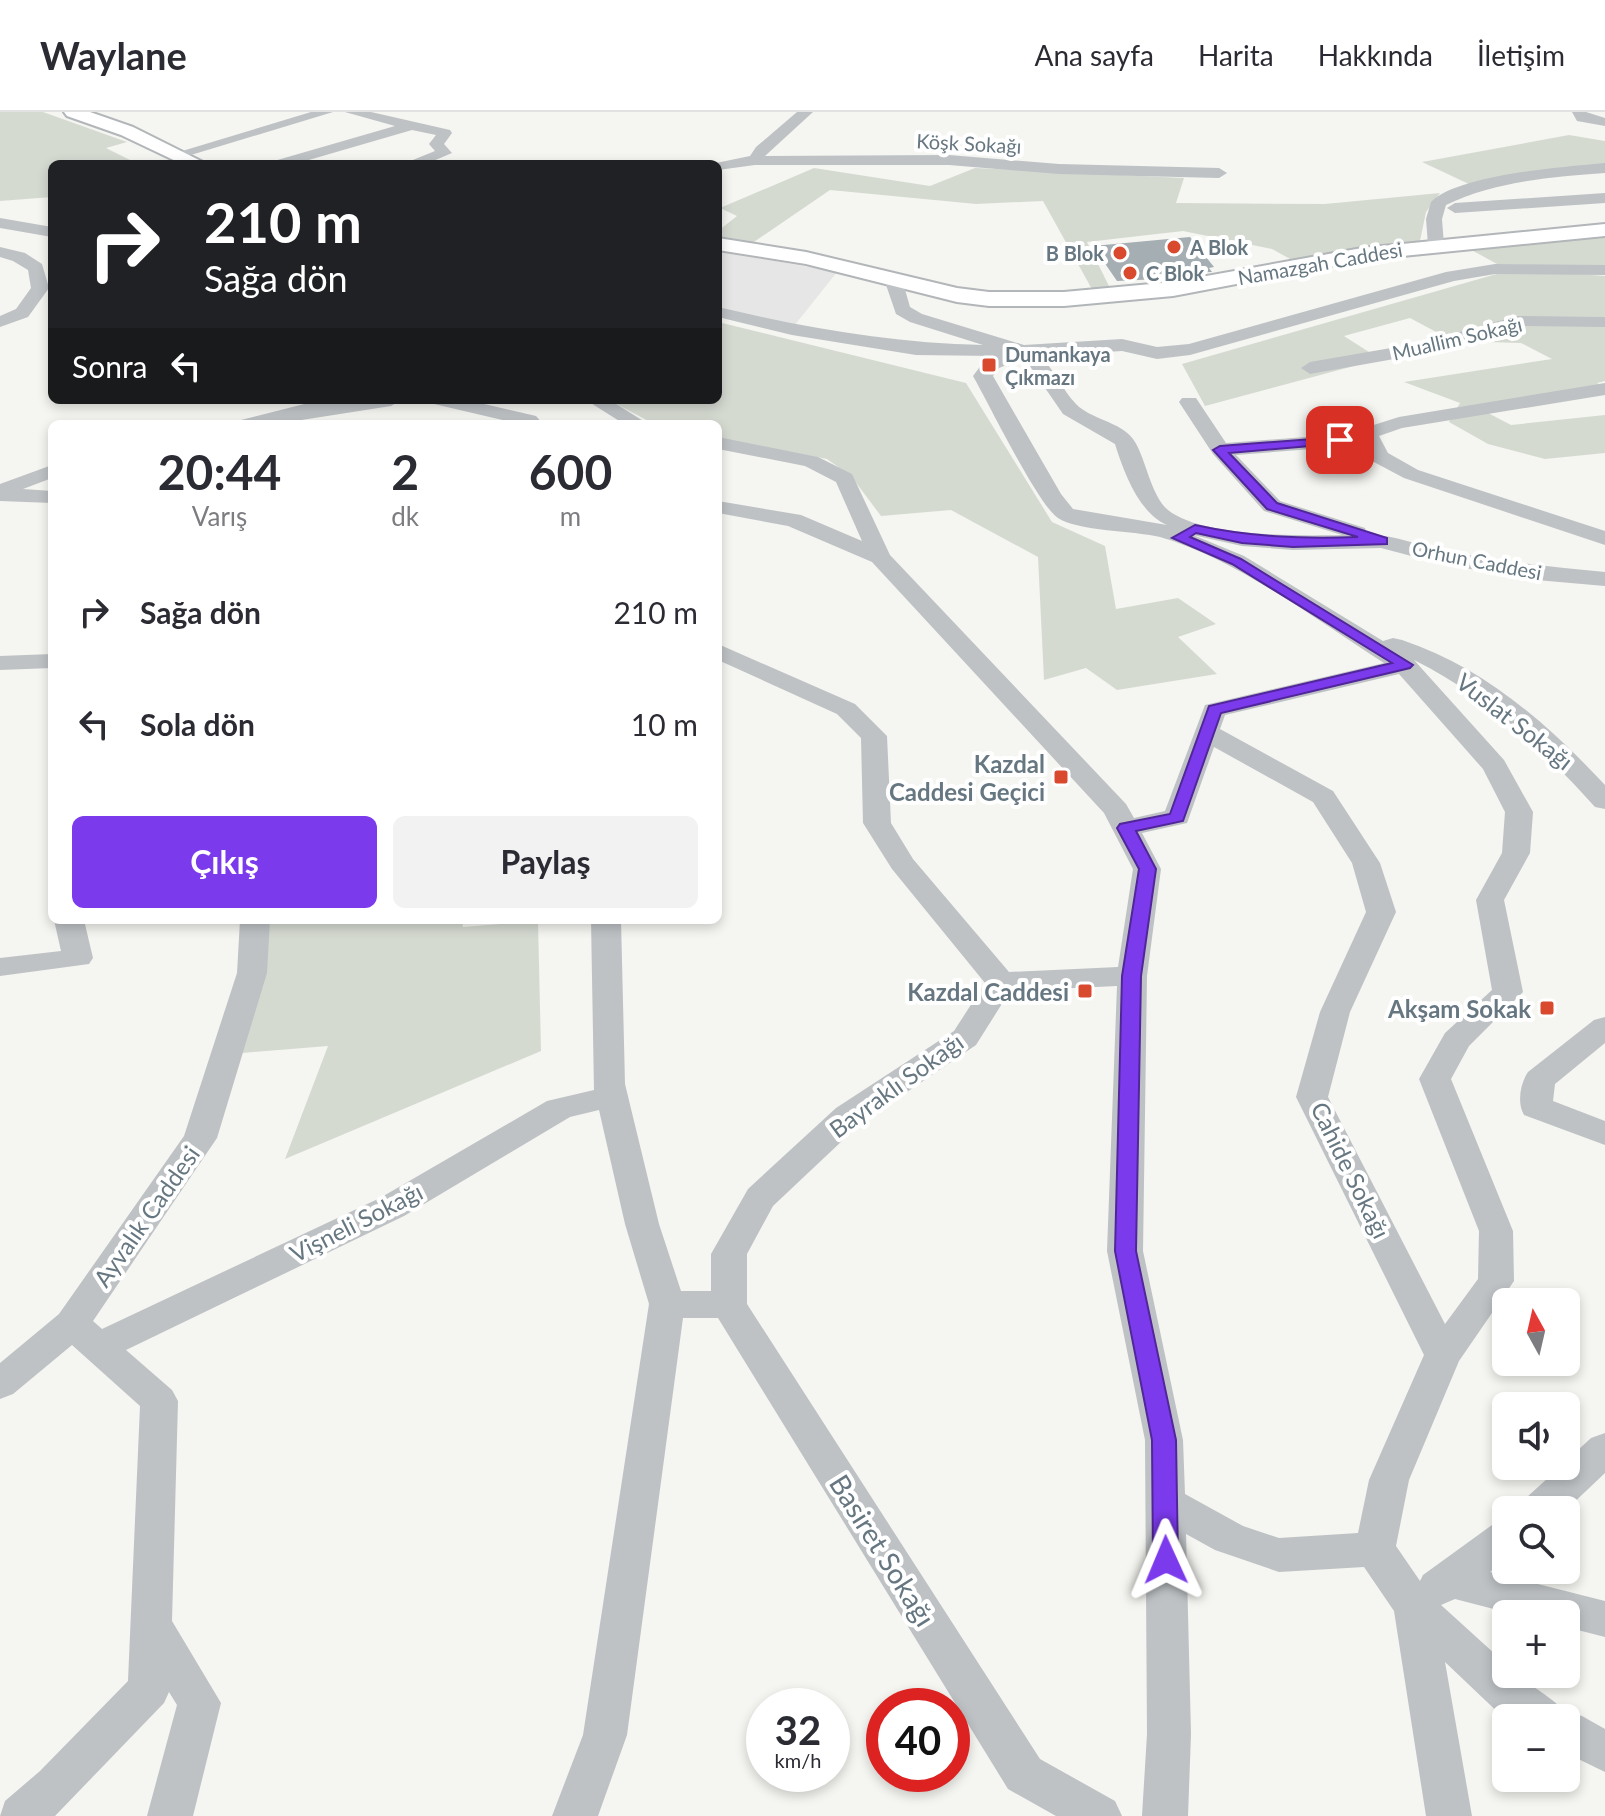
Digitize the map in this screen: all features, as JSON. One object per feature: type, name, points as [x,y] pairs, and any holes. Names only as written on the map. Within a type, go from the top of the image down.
[{"type":"main road","points":[[73,112],[127,131],[188,160]]},
{"type":"main road","name":"Namazgah Caddesi","points":[[722,245],[806,258],[989,299],[1101,298],[1173,289],[1362,254],[1605,230]]},
{"type":"street","points":[[176,155],[326,112]]},
{"type":"street","points":[[352,112],[420,118],[445,133],[436,144],[445,153],[423,160]]},
{"type":"street","points":[[755,160],[761,150],[806,112]]},
{"type":"street","points":[[1579,112],[1582,118],[1605,122]]},
{"type":"street","points":[[291,160],[420,118]]},
{"type":"street","name":"Köşk Sokağı","points":[[722,164],[755,160],[949,160],[1059,169],[1219,173]]},
{"type":"street","points":[[1436,245],[1434,219],[1439,202],[1453,194],[1502,182],[1605,168]]},
{"type":"street","points":[[1438,209],[1605,198]]},
{"type":"street","points":[[0,223],[48,231]]},
{"type":"street","points":[[0,252],[19,257],[36,268],[40,288],[22,313],[0,322]]},
{"type":"street","points":[[722,313],[792,330],[916,349],[1023,351],[1122,345],[1157,353],[1190,349],[1452,276],[1495,269],[1605,270]]},
{"type":"street","points":[[893,279],[902,310],[916,318],[1023,351]]},
{"type":"street","name":"Muallim Sokağı","points":[[1310,368],[1422,348],[1517,321],[1605,322]]},
{"type":"street","points":[[1023,351],[992,364],[983,376],[1052,497],[1066,514],[1115,525],[1187,533],[1405,665],[1495,766],[1519,812],[1516,853],[1490,900],[1508,992],[1456,1040],[1435,1079],[1496,1231],[1496,1281],[1443,1355],[1389,1480],[1375,1549],[1414,1606],[1519,1704]]},
{"type":"street","name":"Orhun Caddesi","points":[[1023,351],[1039,365],[1070,410],[1124,441],[1132,465],[1159,514],[1187,533],[1293,543],[1382,541],[1438,556],[1525,572],[1605,579]]},
{"type":"street","points":[[1605,389],[1399,423],[1368,433],[1379,457],[1411,474],[1605,538]]},
{"type":"street","points":[[1189,402],[1220,450],[1272,506],[1382,541]]},
{"type":"street","points":[[313,410],[327,404]]},
{"type":"street","points":[[267,420],[360,404]]},
{"type":"street","points":[[452,404],[486,417],[529,420]]},
{"type":"street","points":[[603,404],[631,420]]},
{"type":"street","points":[[1220,450],[1370,438]]},
{"type":"street","points":[[722,444],[811,461],[845,478],[880,557],[1116,810],[1147,869],[1132,976],[1125,1251],[1164,1440],[1169,1734],[1165,1816]]},
{"type":"street","points":[[0,493],[48,473]]},
{"type":"street","points":[[0,493],[48,497]]},
{"type":"street","points":[[722,508],[793,520],[880,557]]},
{"type":"street","name":"Vuslat Sokağı","points":[[1369,643],[1400,647],[1458,674],[1520,718],[1573,765],[1605,801]]},
{"type":"street","points":[[722,653],[846,709],[874,736],[877,823],[902,863],[1001,982],[1132,976]]},
{"type":"street","points":[[0,663],[48,661]]},
{"type":"street","points":[[1126,828],[1177,817],[1214,710],[1405,665]]},
{"type":"street","name":"Cahide Sokağı","points":[[1207,732],[1323,797],[1366,863],[1381,912],[1335,1012],[1312,1097],[1443,1355]]},
{"type":"street","points":[[0,967],[78,958],[70,924]]},
{"type":"street","name":"Ayvalık Caddesi","points":[[0,1384],[84,1335],[200,1138],[252,973],[255,924]]},
{"type":"street","points":[[575,1816],[605,1735],[667,1304],[642,1224],[609,1084],[606,924]]},
{"type":"street","name":"Bayraklı Sokağı","points":[[729,1305],[729,1254],[760,1198],[848,1116],[965,1038],[1001,982]]},
{"type":"street","points":[[1605,1027],[1539,1080],[1536,1107],[1605,1134]]},
{"type":"street","name":"Vişneli Sokağı","points":[[84,1335],[392,1207],[559,1109],[612,1096]]},
{"type":"street","points":[[667,1304],[729,1305]]},
{"type":"street","name":"Basiret Sokağı","points":[[729,1305],[1024,1774],[1099,1816]]},
{"type":"street","points":[[21,1816],[56,1786],[149,1689],[159,1401],[84,1335]]},
{"type":"street","points":[[1555,1496],[1605,1449]]},
{"type":"street","points":[[1165,1502],[1229,1538],[1279,1555],[1375,1549]]},
{"type":"street","points":[[1414,1606],[1492,1548]]},
{"type":"street","points":[[1449,1580],[1605,1619]]},
{"type":"street","points":[[1414,1606],[1449,1816]]},
{"type":"street","points":[[151,1623],[199,1703],[170,1816]]},
{"type":"street","points":[[1580,1738],[1605,1752]]},
{"type":"shaded area","points":[[0,112],[43,112],[127,142],[106,148],[130,160],[48,160],[48,197],[0,201]]},
{"type":"shaded area","points":[[1569,135],[1605,141],[1605,164],[1471,185],[1422,162]]},
{"type":"shaded area","points":[[814,168],[930,186],[975,168],[1184,178],[1176,203],[1325,204],[1440,193],[1426,212],[1420,241],[1292,260],[1272,249],[1183,231],[1087,242],[1111,290],[1093,291],[1043,201],[976,204],[830,190],[751,244],[722,239],[722,228],[737,216],[722,207]]},
{"type":"shaded area","points":[[1605,235],[1605,267],[1497,264],[1466,247]]},
{"type":"shaded area","points":[[722,252],[837,272],[794,326],[722,309]]},
{"type":"shaded area","points":[[1551,272],[1605,276],[1605,381],[1597,383],[1605,388],[1488,413],[1511,425],[1605,415],[1605,453],[1545,459],[1488,444],[1449,422],[1460,403],[1404,382],[1552,359],[1521,343],[1453,341],[1410,318],[1344,336],[1380,359],[1205,406],[1182,364],[1500,273]]},
{"type":"shaded area","points":[[722,323],[966,383],[1052,522],[1105,546],[1116,609],[1178,598],[1216,624],[1178,637],[1217,674],[1117,690],[1086,668],[1044,680],[1038,557],[951,510],[881,516],[851,476],[827,459],[722,439],[722,420],[646,420],[616,404],[722,404]]},
{"type":"shaded area","points":[[265,924],[463,924],[463,927],[538,924],[541,1051],[285,1159],[328,1046],[242,1053]]},
{"type":"building","points":[[1190,237],[1214,267],[1209,268],[1212,272],[1154,274],[1159,279],[1117,281],[1093,246]]},
{"type":"place","name":"A Blok","points":[[1174,247]]},
{"type":"place","name":"B Blok","points":[[1120,253]]},
{"type":"place","name":"C Blok","points":[[1130,273]]},
{"type":"place","name":"Dumankaya Çıkmazı","points":[[989,365]]},
{"type":"place","name":"Kazdal Caddesi Geçici","points":[[1061,777]]},
{"type":"place","name":"Kazdal Caddesi","points":[[1085,991]]},
{"type":"place","name":"Akşam Sokak","points":[[1547,1008]]},
{"type":"route","points":[[1166,1560],[1164,1440],[1125,1251],[1132,976],[1147,869],[1126,828],[1177,817],[1214,710],[1405,665],[1236,561],[1179,538],[1195,529],[1242,539],[1293,543],[1382,541],[1272,506],[1220,450],[1340,440]]}]
